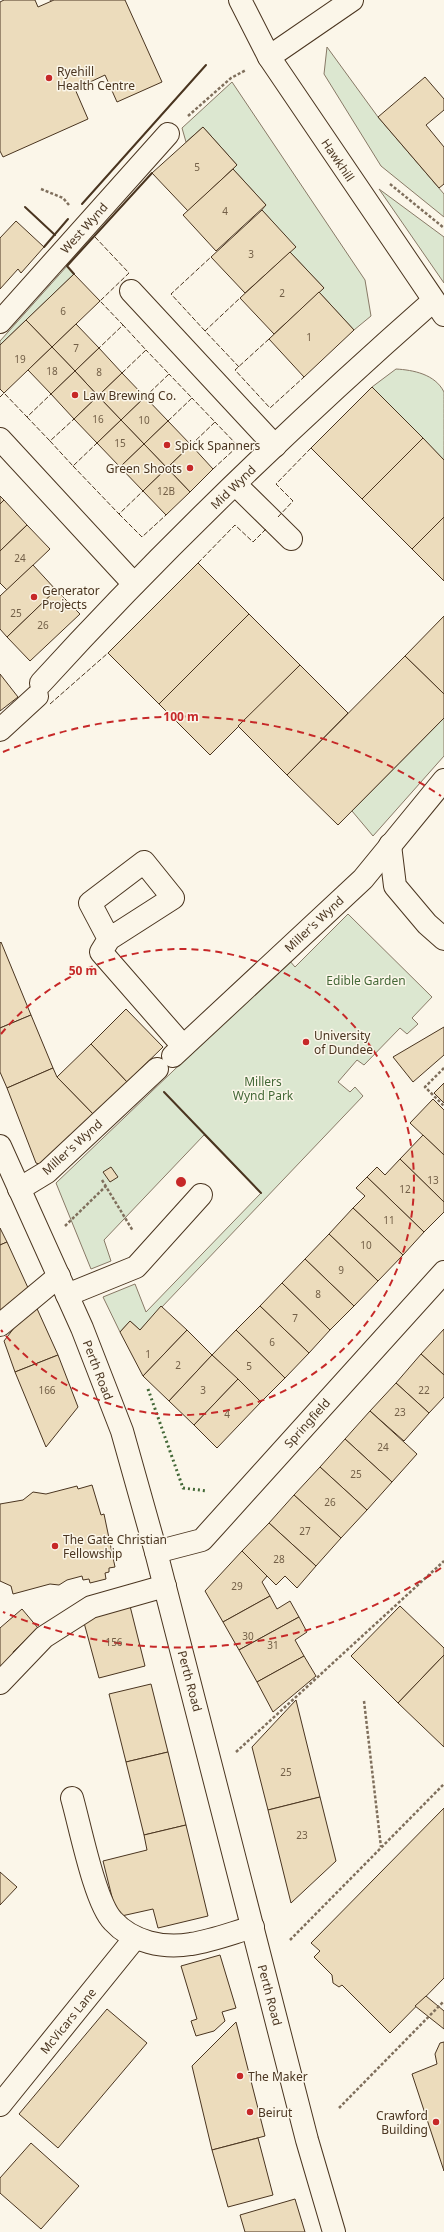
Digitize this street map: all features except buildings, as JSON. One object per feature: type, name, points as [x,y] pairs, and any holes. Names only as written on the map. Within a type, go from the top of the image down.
[{"type":"street","name":"Hawkhill","points":[[240,0],[269,58],[439,308]]},
{"type":"street","points":[[269,58],[352,0]]},
{"type":"street","name":"West Wynd","points":[[0,322],[168,134]]},
{"type":"street","points":[[131,291],[275,446]]},
{"type":"street","name":"Mid Wynd","points":[[0,730],[134,584],[275,446],[349,375],[439,308]]},
{"type":"street","points":[[0,438],[134,584]]},
{"type":"street","points":[[236,485],[291,540]]},
{"type":"street","name":"Miller's Wynd","points":[[20,1189],[47,1172],[363,879],[444,780]]},
{"type":"street","points":[[390,845],[395,886],[427,924],[444,939]]},
{"type":"street","points":[[109,939],[101,952],[171,1057]]},
{"type":"street","name":"Perth Road","points":[[0,1146],[82,1328],[122,1431],[156,1552],[214,1772],[307,2140],[334,2232]]},
{"type":"street","points":[[67,1295],[136,1267],[201,1194]]},
{"type":"street","name":"Springfield","points":[[156,1552],[202,1540],[444,1272]]},
{"type":"street","points":[[0,1324],[59,1276]]},
{"type":"street","points":[[0,1683],[44,1637],[91,1607],[165,1586]]},
{"type":"street","points":[[72,1798],[100,1901],[112,1921],[135,1938],[161,1945],[191,1944],[252,1927]]},
{"type":"street","name":"McVicars Lane","points":[[0,2105],[135,1938]]},
{"type":"path","points":[[168,134],[231,78],[269,58]]},
{"type":"path","points":[[386,181],[444,228]]},
{"type":"path","points":[[444,1068],[425,1088],[444,1106]]},
{"type":"path","points":[[102,1180],[148,1254]]},
{"type":"path","points":[[45,1247],[106,1186]]},
{"type":"path","points":[[214,1772],[444,1562]]},
{"type":"path","points":[[364,1701],[382,1848]]},
{"type":"path","points":[[290,1940],[444,1784]]},
{"type":"path","points":[[339,2108],[444,2001]]},
{"type":"green space","points":[[327,47],[378,117],[444,194],[444,217],[381,166],[324,74]]},
{"type":"green space","points":[[232,82],[365,280],[371,316],[354,330],[319,292],[324,288],[290,252],[295,247],[262,210],[266,205],[233,169],[237,165],[203,127],[186,142],[182,128]]},
{"type":"green space","points":[[379,189],[444,237],[444,283]]},
{"type":"green space","points":[[67,266],[74,274],[0,345],[0,341]]},
{"type":"green space","points":[[396,369],[409,370],[423,374],[435,381],[444,392],[444,460],[372,387]]},
{"type":"green space","points":[[444,718],[444,756],[373,836],[352,811]]},
{"type":"green space","name":"Millers Wynd Park","points":[[348,914],[432,997],[412,1018],[418,1024],[407,1034],[400,1028],[364,1065],[357,1060],[338,1082],[350,1092],[355,1087],[363,1096],[140,1330],[130,1321],[120,1332],[103,1297],[135,1284],[146,1312],[261,1193],[204,1135],[104,1240],[111,1261],[91,1269],[56,1183],[289,960],[295,967]]},
{"type":"hedge","points":[[148,1389],[183,1488],[207,1491]]},
{"type":"fence","points":[[95,237],[129,273],[100,301],[123,325],[99,348]]},
{"type":"fence","points":[[205,331],[171,294],[211,257]]},
{"type":"fence","points":[[239,367],[205,331],[240,298]]},
{"type":"fence","points":[[122,373],[146,350],[123,325]]},
{"type":"fence","points":[[269,339],[235,370],[270,408],[304,377]]},
{"type":"fence","points":[[145,397],[169,374],[146,350]]},
{"type":"fence","points":[[168,421],[192,398],[169,374]]},
{"type":"fence","points":[[0,397],[4,393],[27,417],[51,394]]},
{"type":"fence","points":[[191,445],[215,422],[192,398]]},
{"type":"fence","points":[[27,417],[50,441],[74,419]]},
{"type":"fence","points":[[213,469],[238,446],[215,422]]},
{"type":"fence","points":[[50,441],[73,466],[97,443]]},
{"type":"fence","points":[[278,517],[293,501],[276,484],[311,448]]},
{"type":"fence","points":[[73,466],[119,514],[143,491]]},
{"type":"fence","points":[[119,514],[142,537],[166,515]]},
{"type":"fence","points":[[198,563],[235,525],[253,542],[267,528]]},
{"type":"fence","points":[[50,704],[108,653]]},
{"type":"wall","points":[[82,204],[206,65]]},
{"type":"wall","points":[[74,274],[67,266],[152,173]]},
{"type":"wall","points":[[25,207],[55,235]]},
{"type":"wall","points":[[44,247],[68,219]]},
{"type":"wall","points":[[164,1092],[261,1193]]},
{"type":"place","name":"Ryehill Health Centre","points":[[49,78]]},
{"type":"place","name":"Law Brewing Co.","points":[[75,395]]},
{"type":"place","name":"Spick Spanners","points":[[167,445]]},
{"type":"place","name":"Green Shoots","points":[[190,468]]},
{"type":"place","name":"Generator Projects","points":[[34,597]]},
{"type":"place","name":"University of Dundee","points":[[306,1042]]},
{"type":"place","name":"The Gate Christian Fellowship","points":[[55,1546]]},
{"type":"place","name":"The Maker","points":[[240,2076]]},
{"type":"place","name":"Beirut","points":[[250,2112]]},
{"type":"place","name":"Crawford Building","points":[[436,2122]]},
{"type":"park label","name":"Edible Garden","points":[[366,980]]}]
